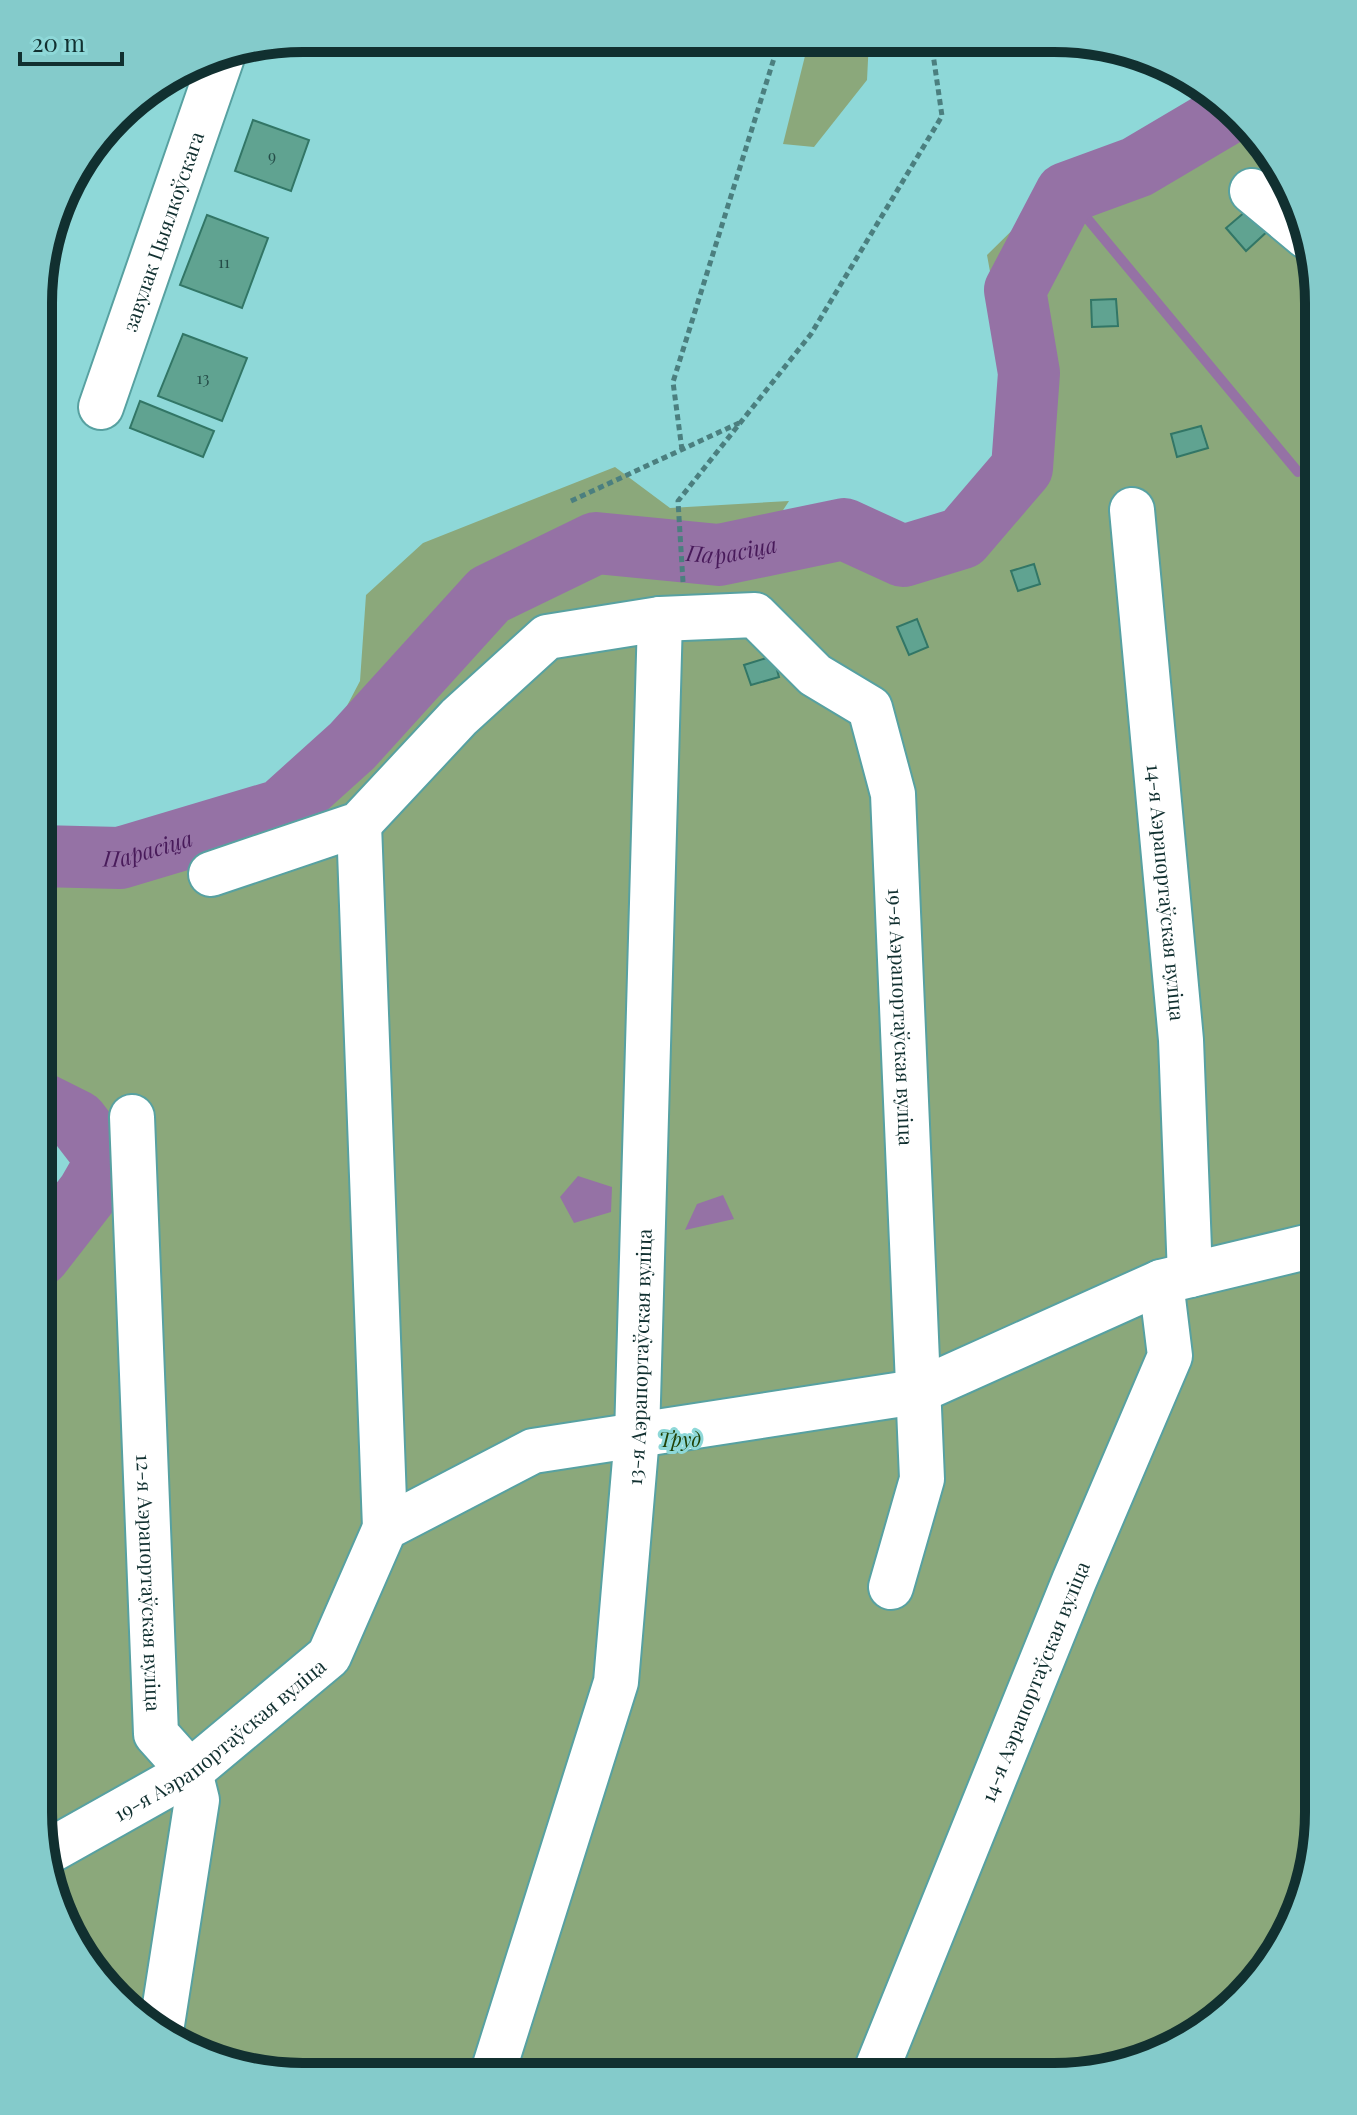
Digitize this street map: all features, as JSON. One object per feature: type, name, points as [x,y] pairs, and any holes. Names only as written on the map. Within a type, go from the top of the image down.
[{"type":"street","name":"завулак Цыялкоўскага","points":[[101,407],[219,66]]},
{"type":"street","points":[[1252,191],[1291,224]]},
{"type":"street","name":"14-я Аэрапортаўская вуліца","points":[[879,2063],[1068,1596],[1170,1356],[1176,1279],[1181,1040],[1132,510]]},
{"type":"street","name":"19-я Аэрапортаўская вуліца","points":[[359,824],[459,717],[547,637],[672,602],[755,615],[815,675],[870,708],[893,794],[922,1479],[891,1587]]},
{"type":"street","name":"13-я Аэрапортаўская вуліца","points":[[496,2063],[616,1682],[637,1436],[672,602]]},
{"type":"street","points":[[211,874],[359,824],[385,1528],[533,1451],[916,1392],[1176,1279],[1304,1248]]},
{"type":"street","name":"12-я Аэрапортаўская вуліца","points":[[132,1117],[156,1734],[190,1772]]},
{"type":"street","name":"19-я Аэрапортаўская вуліца","points":[[55,1848],[190,1772],[329,1656],[385,1528]]},
{"type":"street","points":[[163,2020],[197,1800],[190,1772]]},
{"type":"path","points":[[682,450],[673,382],[776,52]]},
{"type":"path","points":[[672,602],[678,501],[811,334],[942,116],[933,52]]},
{"type":"path","points":[[571,501],[740,423]]},
{"type":"green space","points":[[806,52],[868,52],[867,80],[814,147],[783,144]]},
{"type":"green space","name":"Труд","points":[[1222,117],[1253,150],[1286,207],[1300,254],[1305,303],[1304,1829],[1292,1893],[1279,1923],[1263,1952],[1243,1978],[1207,2011],[1150,2044],[1087,2061],[303,2063],[270,2061],[238,2054],[207,2044],[177,2029],[125,1990],[104,1965],[71,1908],[54,1845],[52,1239],[78,1206],[78,1159],[101,1170],[107,1160],[72,1119],[52,1133],[52,833],[86,842],[149,849],[281,810],[303,790],[360,681],[366,595],[423,543],[615,467],[670,508],[789,501],[759,547],[844,529],[903,556],[953,541],[970,529],[1009,483],[1011,387],[987,255],[1088,156],[1181,142]]},
{"type":"shaded area","points":[[578,1176],[612,1187],[611,1212],[574,1223],[560,1197]]},
{"type":"shaded area","points":[[723,1195],[734,1219],[685,1230],[697,1204]]},
{"type":"building","points":[[253,120],[309,140],[291,191],[235,171]]},
{"type":"building","points":[[1252,206],[1271,228],[1246,251],[1226,228]]},
{"type":"building","points":[[207,215],[268,238],[242,308],[180,285]]},
{"type":"building","points":[[1116,299],[1118,326],[1092,327],[1091,300]]},
{"type":"building","points":[[183,334],[247,358],[222,421],[158,396]]},
{"type":"building","points":[[140,401],[214,431],[203,457],[130,428]]},
{"type":"building","points":[[1201,426],[1208,448],[1177,457],[1171,434]]},
{"type":"building","points":[[1034,564],[1040,584],[1018,591],[1011,571]]},
{"type":"building","points":[[917,619],[928,647],[909,655],[897,627]]},
{"type":"building","points":[[773,656],[779,677],[751,685],[744,665]]},
{"type":"waterway","name":"Парасіца","points":[[52,856],[120,858],[281,810],[352,746],[489,595],[596,543],[719,555],[844,529],[903,556],[962,538],[1022,468],[1029,373],[1015,290],[1066,193],[1137,167],[1222,117]]},
{"type":"waterway","points":[[1066,193],[1298,472]]},
{"type":"waterway","name":"Парасіца","points":[[52,1108],[77,1121],[107,1160],[88,1193],[52,1239]]}]
